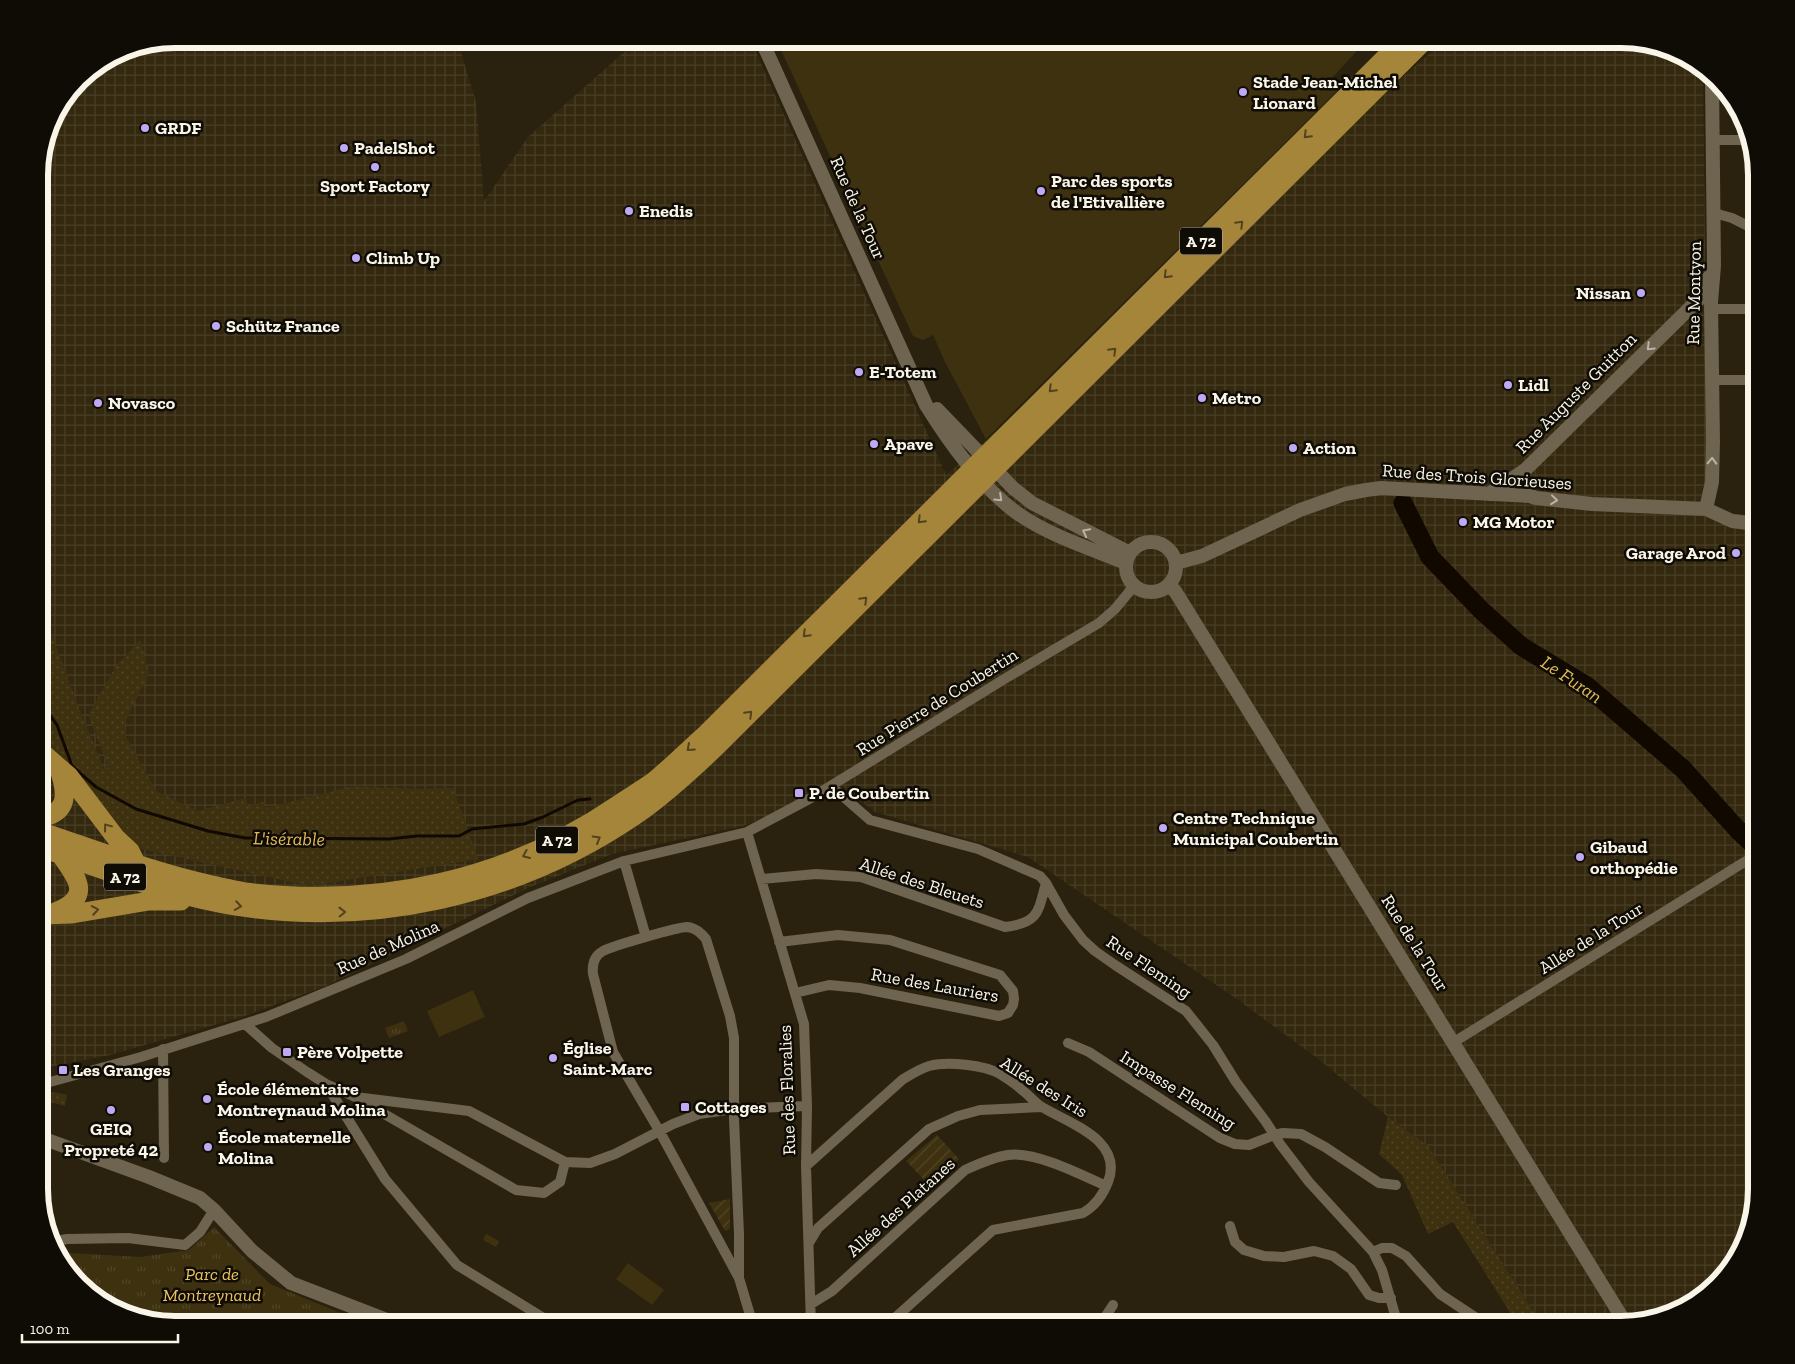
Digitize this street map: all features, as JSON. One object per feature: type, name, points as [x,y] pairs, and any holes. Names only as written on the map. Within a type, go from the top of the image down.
[{"type":"highway","name":"A 72","points":[[48,850],[130,879],[191,897],[244,907],[294,912],[356,912],[423,904],[488,887],[531,872],[568,854],[636,815],[689,773],[1395,48]]},
{"type":"highway","name":"A 72","points":[[1001,452],[1417,48]]},
{"type":"highway","name":"A 72","points":[[48,834],[138,865],[190,880],[245,892],[325,897],[392,892],[454,880],[526,855],[589,824],[653,782],[963,490]]},
{"type":"highway","points":[[48,758],[69,776],[116,838],[130,851],[138,865]]},
{"type":"highway","points":[[48,817],[58,812],[64,800],[65,787],[59,767]]},
{"type":"highway","points":[[48,913],[74,903],[78,895],[76,878],[60,854]]},
{"type":"highway","points":[[48,915],[72,914],[149,900],[179,902],[191,897]]},
{"type":"street","name":"Rue de la Tour","points":[[765,48],[922,392],[972,446],[1014,488],[1032,503],[1128,558]]},
{"type":"street","name":"Rue Montyon","points":[[1706,509],[1712,482],[1711,310],[1714,266],[1712,87]]},
{"type":"street","points":[[1713,140],[1742,140]]},
{"type":"street","points":[[1714,213],[1732,218],[1748,226]]},
{"type":"street","name":"Rue Auguste Guitton","points":[[1488,494],[1525,470],[1698,300],[1714,266]]},
{"type":"street","points":[[1711,310],[1748,309]]},
{"type":"street","points":[[1685,312],[1701,314],[1712,327]]},
{"type":"street","points":[[1712,380],[1748,380]]},
{"type":"street","points":[[1525,470],[1525,483],[1530,496]]},
{"type":"street","name":"Rue des Trois Glorieuses","points":[[1176,563],[1202,556],[1300,510],[1352,492],[1381,488],[1530,496],[1592,504],[1706,509],[1732,522],[1748,523]]},
{"type":"street","points":[[1152,541],[1166,546],[1171,551],[1176,563],[1173,578],[1168,585],[1162,589],[1148,592],[1134,586],[1126,573],[1128,558],[1138,545],[1152,541]]},
{"type":"street","name":"Rue de la Tour","points":[[1168,585],[1175,591],[1621,1316]]},
{"type":"street","name":"Rue Pierre de Coubertin","points":[[747,832],[780,816],[831,786],[1099,623],[1115,609],[1134,586]]},
{"type":"street","name":"Rue Fleming","points":[[831,786],[870,820],[978,849],[1040,876],[1064,915],[1083,940],[1095,951],[1186,1011],[1213,1045],[1236,1082],[1309,1182],[1373,1252],[1382,1270],[1396,1316]]},
{"type":"street","name":"Rue de Molina","points":[[48,1082],[90,1072],[245,1024],[406,958],[528,898],[624,861],[747,832]]},
{"type":"street","name":"Rue des Floralies","points":[[747,832],[804,1024],[807,1106],[806,1166],[812,1316]]},
{"type":"street","points":[[624,861],[646,937]]},
{"type":"street","name":"Allée de la Tour","points":[[1454,1042],[1746,861]]},
{"type":"street","name":"Allée des Bleuets","points":[[760,879],[816,874],[861,877],[1005,927],[1021,925],[1032,920],[1041,901],[1046,883]]},
{"type":"street","points":[[739,1278],[734,1038],[730,1016],[706,939],[699,931],[686,927],[603,950],[594,961],[592,967],[613,1052],[660,1132],[739,1278],[751,1316]]},
{"type":"street","name":"Rue des Lauriers","points":[[779,942],[838,935],[890,940],[1000,975],[1013,991],[1014,999],[1008,1013],[999,1016],[860,988],[829,985],[795,993]]},
{"type":"street","points":[[245,1024],[272,1048],[326,1084],[355,1097],[516,1190],[544,1193],[560,1182],[565,1162]]},
{"type":"street","name":"Impasse Fleming","points":[[1068,1043],[1089,1052],[1220,1138],[1235,1144],[1248,1145],[1283,1133],[1301,1134],[1333,1152],[1379,1183],[1396,1186]]},
{"type":"street","points":[[163,1050],[164,1158]]},
{"type":"street","name":"Allée des Iris","points":[[806,1166],[902,1080],[913,1072],[929,1066],[945,1064],[974,1066],[999,1073],[1022,1089],[1041,1107],[1068,1120],[1098,1140],[1107,1151],[1111,1160],[1112,1171],[1094,1207],[1082,1213],[993,1230],[897,1316]]},
{"type":"street","points":[[326,1084],[386,1179],[457,1265],[541,1316]]},
{"type":"street","points":[[355,1097],[469,1111],[565,1162],[590,1164],[699,1114],[734,1109],[807,1106]]},
{"type":"street","points":[[809,1243],[818,1228],[930,1129],[958,1116],[980,1110],[1041,1107]]},
{"type":"street","points":[[48,1140],[200,1198],[214,1210],[252,1251],[291,1283],[377,1316]]},
{"type":"street","name":"Allée des Platanes","points":[[811,1304],[832,1291],[965,1170],[982,1163],[1009,1154],[1033,1157],[1076,1172],[1106,1186]]},
{"type":"street","points":[[58,1241],[128,1238],[185,1245],[200,1232],[214,1210]]},
{"type":"street","points":[[1230,1226],[1235,1242],[1244,1250],[1264,1256],[1284,1257],[1314,1252],[1333,1256],[1351,1269],[1369,1295],[1379,1298],[1391,1298]]},
{"type":"street","points":[[1373,1252],[1382,1248],[1392,1248],[1406,1256],[1440,1294],[1473,1316]]},
{"type":"street","points":[[1106,1316],[1113,1305]]},
{"type":"shaded area","points":[[166,48],[460,48],[476,102],[484,201],[528,137],[629,48],[754,48],[946,475],[1436,48],[1629,48],[1661,54],[1691,69],[1703,79],[1708,511],[1748,515],[1748,1190],[1741,1230],[1730,1253],[1710,1279],[1684,1299],[1661,1310],[1637,1315],[1536,1316],[1428,1146],[1388,1117],[1317,1058],[1231,995],[1028,857],[875,812],[842,786],[743,826],[612,854],[528,888],[326,986],[242,1017],[110,1055],[48,1067],[48,166],[54,134],[69,104],[91,79],[111,65],[134,54]]},
{"type":"green space","name":"Parc des sports de l'Etivallière","points":[[780,48],[1360,48],[1331,79],[1338,90],[986,439],[945,362],[933,335],[923,340],[913,336]]},
{"type":"green space","points":[[48,625],[104,769],[109,767],[90,720],[90,712],[116,666],[140,640],[149,672],[125,722],[126,737],[156,791],[198,811],[246,798],[248,806],[263,802],[266,808],[350,787],[453,788],[478,859],[309,886],[133,847],[48,755]]},
{"type":"green space","points":[[473,990],[485,1017],[439,1037],[427,1011]]},
{"type":"green space","points":[[404,1021],[408,1031],[389,1038],[385,1028]]},
{"type":"green space","points":[[54,1092],[67,1095],[65,1106],[48,1101],[48,1095]]},
{"type":"green space","points":[[1388,1117],[1428,1146],[1536,1316],[1512,1316],[1453,1222],[1428,1234],[1402,1175],[1379,1154]]},
{"type":"green space","points":[[937,1135],[959,1159],[930,1186],[906,1161]]},
{"type":"green space","points":[[730,1199],[730,1229],[725,1231],[709,1203]]},
{"type":"green space","name":"Parc de Montreynaud","points":[[214,1227],[270,1284],[348,1316],[174,1316],[142,1312],[118,1303],[97,1290],[79,1273],[65,1253],[140,1257],[189,1250]]},
{"type":"green space","points":[[486,1234],[499,1241],[496,1247],[483,1240]]},
{"type":"green space","points":[[628,1263],[664,1290],[652,1305],[616,1279]]},
{"type":"waterway","name":"Le Furan","points":[[1403,503],[1430,557],[1481,610],[1521,646],[1587,686],[1683,769],[1748,839]]},
{"type":"waterway","name":"L'isérable","points":[[48,712],[57,725],[72,766],[96,787],[136,809],[208,831],[245,838],[389,839],[417,836],[459,836],[472,829],[524,824],[578,800],[590,799]]},
{"type":"place","name":"Stade Jean-Michel Lionard","points":[[1243,92]]},
{"type":"place","name":"GRDF","points":[[145,128]]},
{"type":"place","name":"PadelShot","points":[[344,148]]},
{"type":"place","name":"Sport Factory","points":[[375,167]]},
{"type":"place","name":"Parc des sports de l'Etivallière","points":[[1041,191]]},
{"type":"place","name":"Enedis","points":[[629,211]]},
{"type":"place","name":"Climb Up","points":[[356,258]]},
{"type":"place","name":"Nissan","points":[[1641,293]]},
{"type":"place","name":"Schütz France","points":[[216,326]]},
{"type":"place","name":"E-Totem","points":[[859,372]]},
{"type":"place","name":"Lidl","points":[[1508,385]]},
{"type":"place","name":"Metro","points":[[1202,398]]},
{"type":"place","name":"Novasco","points":[[98,403]]},
{"type":"place","name":"Apave","points":[[874,444]]},
{"type":"place","name":"Action","points":[[1293,448]]},
{"type":"place","name":"MG Motor","points":[[1463,522]]},
{"type":"place","name":"Garage Arod","points":[[1736,553]]},
{"type":"place","name":"P. de Coubertin","points":[[799,793]]},
{"type":"place","name":"Centre Technique Municipal Coubertin","points":[[1163,828]]},
{"type":"place","name":"Gibaud orthopédie","points":[[1580,857]]},
{"type":"place","name":"Père Volpette","points":[[287,1052]]},
{"type":"place","name":"Église Saint-Marc","points":[[553,1058]]},
{"type":"place","name":"Les Granges","points":[[63,1070]]},
{"type":"place","name":"École élémentaire Montreynaud Molina","points":[[207,1099]]},
{"type":"place","name":"Cottages","points":[[685,1107]]},
{"type":"place","name":"GEIQ Propreté 42","points":[[111,1110]]},
{"type":"place","name":"École maternelle Molina","points":[[208,1147]]}]
